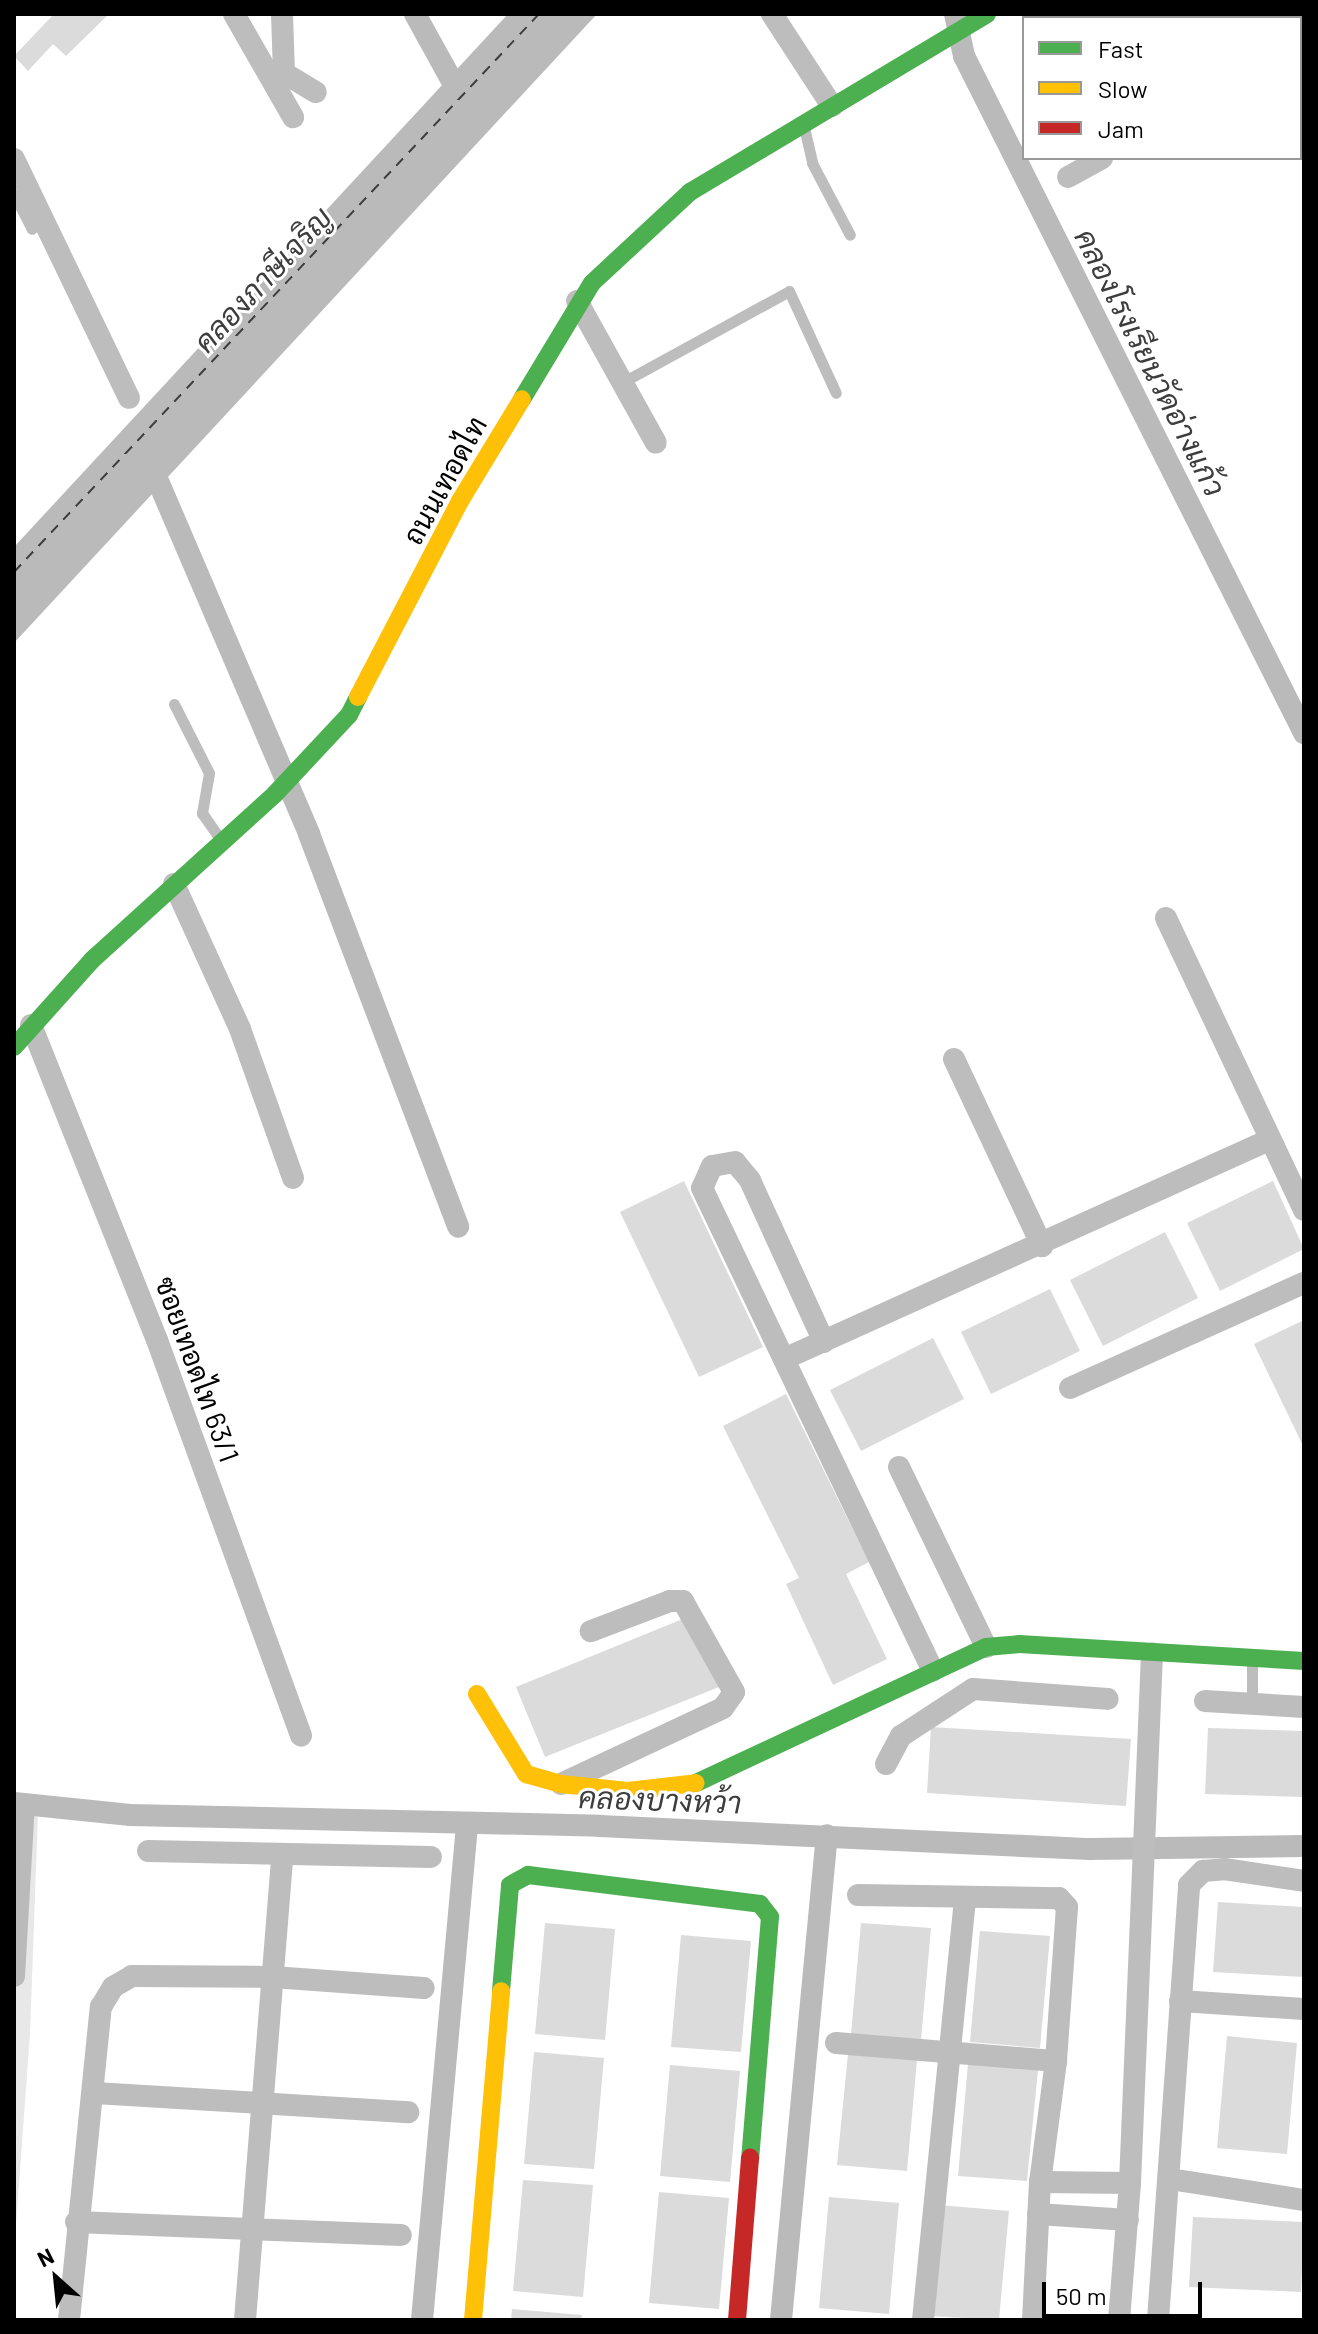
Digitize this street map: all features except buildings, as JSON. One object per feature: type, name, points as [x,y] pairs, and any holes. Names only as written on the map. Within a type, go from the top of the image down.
[{"type":"street","points":[[234,14],[293,117]]},
{"type":"street","points":[[282,14],[284,73],[316,92]]},
{"type":"street","points":[[772,14],[832,106]]},
{"type":"street","name":"ถนนเทอดไท","points":[[14,1047],[31,1025],[174,884],[280,788],[299,764],[349,715],[460,501],[577,301],[621,253],[690,192],[987,14]]},
{"type":"street","points":[[14,159],[129,398]]},
{"type":"street","points":[[1068,177],[1098,160]]},
{"type":"street","points":[[577,301],[656,443]]},
{"type":"street","points":[[174,884],[240,1029],[293,1178]]},
{"type":"street","points":[[1166,918],[1304,1210]]},
{"type":"street","name":"ซอยเทอดไท 63/1","points":[[31,1025],[157,1340],[301,1736]]},
{"type":"street","points":[[954,1059],[1042,1246]]},
{"type":"street","points":[[784,1359],[1042,1246],[1269,1140]]},
{"type":"street","points":[[824,1342],[750,1180],[735,1162],[712,1166],[702,1188],[933,1671]]},
{"type":"street","points":[[1070,1388],[1304,1283]]},
{"type":"street","points":[[899,1467],[986,1647]]},
{"type":"street","points":[[561,1784],[723,1708],[734,1692],[683,1601],[670,1601],[591,1631]]},
{"type":"street","points":[[986,1647],[1019,1644],[1304,1661]]},
{"type":"street","points":[[886,1764],[901,1736],[968,1673],[986,1647]]},
{"type":"street","points":[[1152,1653],[1130,2183],[1120,2311],[1159,2312],[1189,1885],[1203,1871],[1224,1869],[1304,1881]]},
{"type":"street","points":[[477,1694],[519,1768],[537,1779],[628,1791],[692,1785],[933,1671],[968,1673],[1108,1699]]},
{"type":"street","points":[[1205,1701],[1304,1707]]},
{"type":"street","points":[[148,1851],[282,1857],[431,1857]]},
{"type":"street","points":[[245,2320],[259,2103],[282,1857]]},
{"type":"street","points":[[473,2320],[510,1885],[528,1875],[760,1904],[770,1917],[774,1927],[742,2217],[737,2320]]},
{"type":"street","points":[[858,1895],[1064,1901],[1056,2061],[1040,2182],[1033,2320]]},
{"type":"street","points":[[923,2320],[965,1898]]},
{"type":"street","points":[[69,2320],[76,2222],[95,2093],[101,2007],[113,1987],[132,1976],[273,1977],[424,1988]]},
{"type":"street","points":[[1180,2001],[1304,2009]]},
{"type":"street","points":[[836,2043],[1056,2061]]},
{"type":"street","points":[[95,2093],[408,2112]]},
{"type":"street","points":[[1170,2179],[1301,2199]]},
{"type":"street","points":[[1040,2182],[1130,2183]]},
{"type":"street","points":[[1038,2214],[1128,2220]]},
{"type":"street","points":[[76,2222],[401,2235]]},
{"type":"lane","points":[[802,123],[812,163],[850,235]]},
{"type":"lane","points":[[14,194],[32,229]]},
{"type":"lane","points":[[623,382],[789,291],[836,393]]},
{"type":"lane","points":[[174,704],[209,773],[202,813],[221,841]]},
{"type":"lane","points":[[1252,1658],[1252,1704]]},
{"type":"shaded area","points":[[508,14],[597,14],[14,643],[14,547]]},
{"type":"shaded area","points":[[14,1813],[38,1813],[30,2034],[14,2252]]},
{"type":"waterway","points":[[415,14],[463,101]]},
{"type":"waterway","name":"คลองโรงเรียนวัดอ่างแก้ว","points":[[955,14],[964,56],[1304,733]]},
{"type":"waterway","points":[[149,460],[309,834],[458,1227]]},
{"type":"waterway","name":"คลองบางหว้า","points":[[14,1803],[130,1815],[600,1826],[1090,1849],[1304,1846]]},
{"type":"waterway","points":[[14,1976],[24,1804]]},
{"type":"waterway","points":[[422,2320],[467,1826]]},
{"type":"waterway","points":[[781,2320],[827,1835]]},
{"type":"ferry route","points":[[14,572],[539,14]]},
{"type":"traffic: fast","points":[[522,399],[592,283],[690,192],[987,14]]},
{"type":"traffic: fast","points":[[14,1047],[92,960],[275,794],[349,715],[358,697]]},
{"type":"traffic: fast","points":[[696,1783],[986,1647],[1019,1644],[1304,1661]]},
{"type":"traffic: fast","points":[[501,1991],[510,1885],[528,1875],[760,1904],[770,1917],[750,2158]]},
{"type":"traffic: slow","points":[[358,697],[460,501],[522,399]]},
{"type":"traffic: slow","points":[[477,1694],[526,1774],[561,1784],[628,1791],[696,1783]]},
{"type":"traffic: slow","points":[[473,2320],[501,1991]]},
{"type":"traffic: jam","points":[[737,2320],[750,2158]]},
{"type":"water label","name":"คลองภาษีเจริญ","points":[[262,279]]}]
